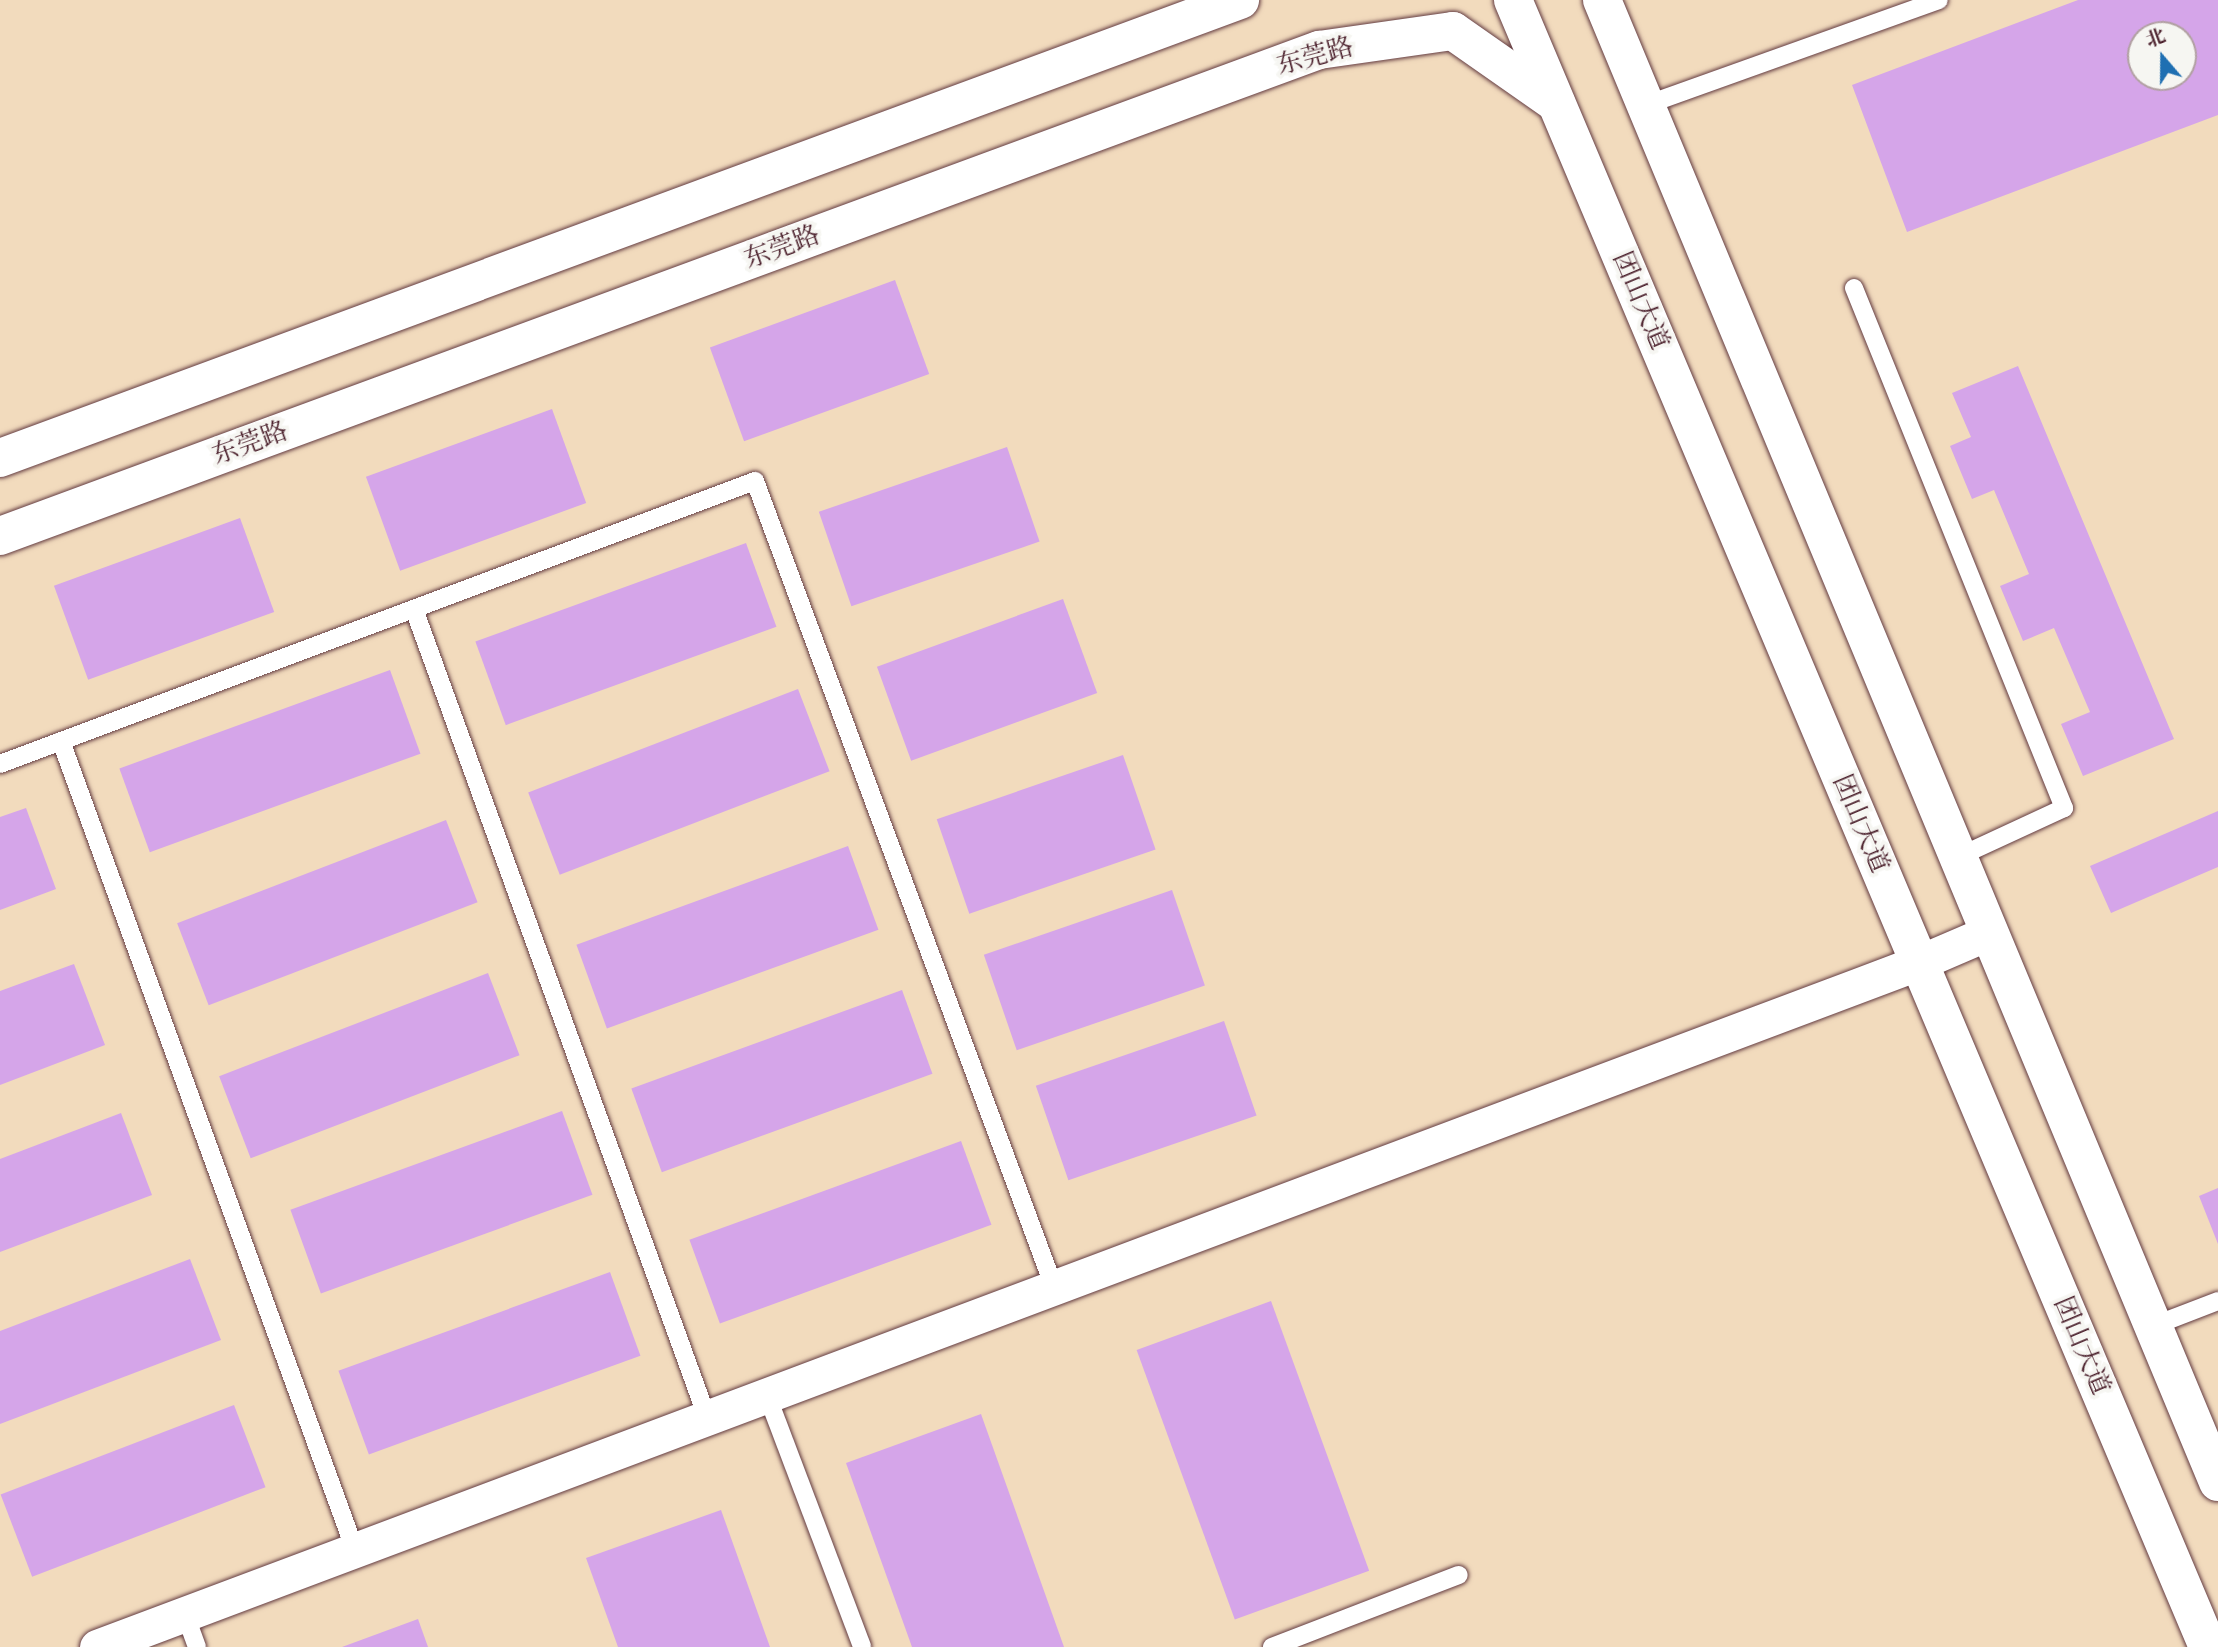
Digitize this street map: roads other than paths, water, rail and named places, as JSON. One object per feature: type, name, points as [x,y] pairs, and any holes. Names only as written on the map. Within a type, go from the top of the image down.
[{"type":"main road","points":[[0,458],[1240,0]]},
{"type":"main road","name":"团山大道","points":[[1513,0],[2208,1647]]},
{"type":"main road","points":[[1602,0],[2218,1482]]},
{"type":"main road","name":"东莞路","points":[[0,536],[1320,50],[1453,31],[1556,103]]},
{"type":"street","points":[[97,1647],[1918,963],[1990,932]]},
{"type":"lane","points":[[1646,105],[1939,0]]},
{"type":"lane","points":[[1854,288],[2064,808],[1958,857]]},
{"type":"lane","points":[[0,764],[755,481],[1054,1287]]},
{"type":"lane","points":[[414,609],[708,1417]]},
{"type":"lane","points":[[61,741],[355,1550]]},
{"type":"lane","points":[[2153,1326],[2218,1301]]},
{"type":"lane","points":[[767,1395],[862,1647]]},
{"type":"lane","points":[[1272,1647],[1460,1575]]},
{"type":"lane","points":[[185,1614],[197,1647]]}]
